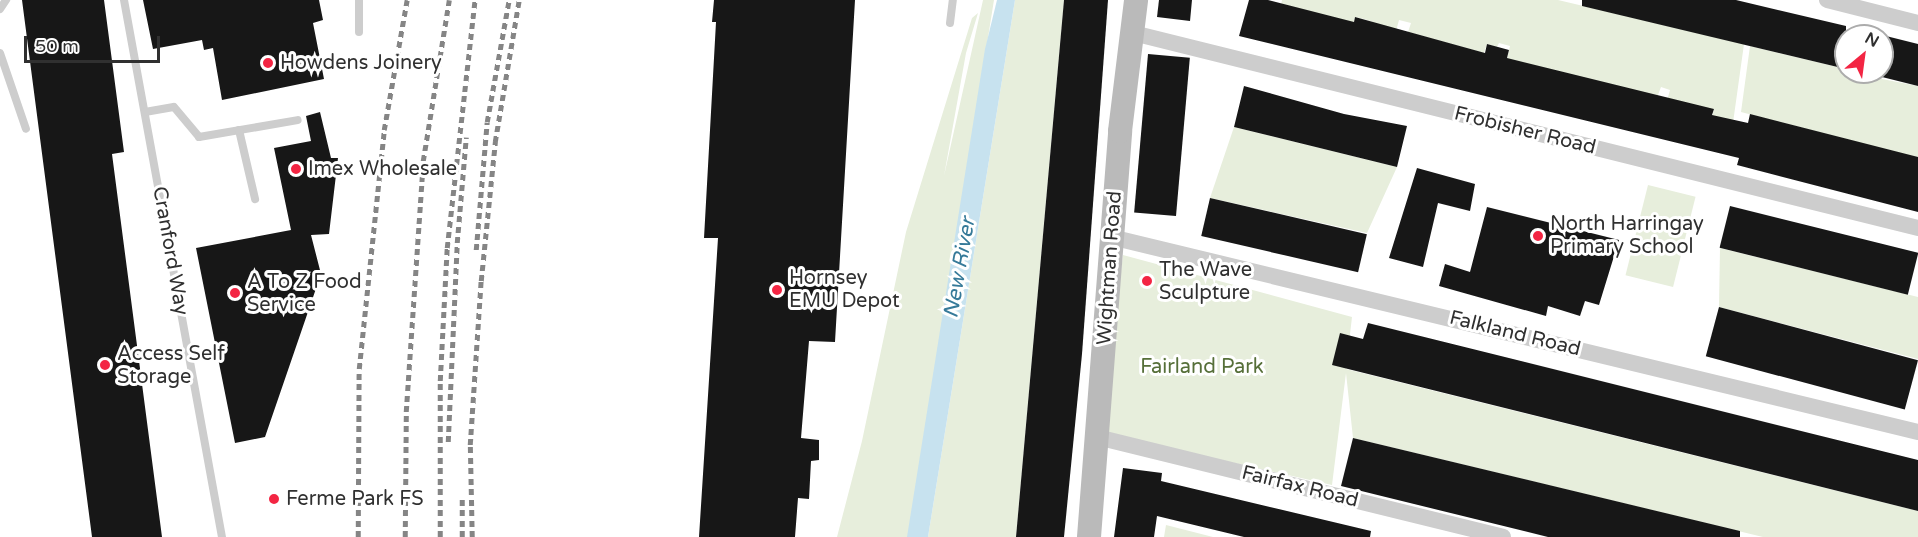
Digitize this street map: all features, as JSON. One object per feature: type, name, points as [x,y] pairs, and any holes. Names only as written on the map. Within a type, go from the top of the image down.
[{"type":"main road","name":"Wightman Road","points":[[1089,537],[1111,237],[1136,0]]},
{"type":"street","points":[[1827,0],[1918,23]]},
{"type":"street","name":"Frobisher Road","points":[[1133,33],[1918,228]]},
{"type":"street","name":"Falkland Road","points":[[1111,237],[1918,432]]},
{"type":"street","name":"Fairfax Road","points":[[1097,436],[1503,537]]},
{"type":"lane","points":[[0,9],[6,0]]},
{"type":"lane","name":"Cranford Way","points":[[124,0],[222,537]]},
{"type":"lane","points":[[359,0],[359,32]]},
{"type":"lane","points":[[950,23],[953,0]]},
{"type":"lane","points":[[0,53],[26,129]]},
{"type":"lane","points":[[146,112],[174,106],[199,137],[297,120]]},
{"type":"lane","points":[[238,130],[255,199]]},
{"type":"green space","points":[[983,0],[994,0],[908,537],[837,537],[862,441],[906,232],[972,18],[978,13],[966,53],[944,176]]},
{"type":"green space","points":[[1015,0],[1064,0],[1016,537],[928,537]]},
{"type":"green space","points":[[1282,0],[1558,0],[1744,44],[1732,130],[1710,125],[1714,109],[1662,119],[1670,90],[1661,87],[1658,95],[1502,80],[1510,46],[1499,43],[1497,47],[1487,44],[1484,53],[1408,32],[1411,23],[1399,20],[1396,31],[1367,43],[1373,22],[1355,17],[1349,39],[1277,23]]},
{"type":"green space","points":[[1750,46],[1834,66],[1834,84],[1894,84],[1894,81],[1918,86],[1918,158],[1741,112]]},
{"type":"green space","points":[[1234,127],[1397,167],[1367,233],[1210,198]]},
{"type":"green space","points":[[1648,185],[1696,197],[1673,287],[1626,275]]},
{"type":"green space","points":[[1720,248],[1918,297],[1918,359],[1719,307]]},
{"type":"green space","name":"Fairland Park","points":[[1123,255],[1352,317],[1346,369],[1918,511],[1918,537],[1763,537],[1353,438],[1346,373],[1332,485],[1101,433]]},
{"type":"green space","points":[[1166,525],[1213,537],[1164,537]]},
{"type":"water","name":"New River","points":[[997,0],[1015,0],[928,537],[907,537],[985,49]]},
{"type":"building","name":"Access Self Storage","points":[[22,0],[104,0],[124,152],[112,154],[162,537],[92,537]]},
{"type":"building","points":[[143,0],[319,0],[323,20],[313,23],[324,79],[222,100],[213,48],[204,50],[202,40],[153,49]]},
{"type":"building","name":"Hornsey EMU Depot","points":[[714,0],[855,0],[835,342],[809,341],[801,438],[819,440],[819,460],[811,461],[809,499],[798,498],[795,537],[699,537],[718,238],[704,238],[716,22],[712,22]]},
{"type":"building","points":[[1064,0],[1108,0],[1082,354],[1064,537],[1016,537]]},
{"type":"building","points":[[1159,0],[1192,0],[1190,21],[1157,17]]},
{"type":"building","points":[[1249,0],[1268,0],[1354,22],[1355,17],[1485,53],[1487,44],[1509,50],[1507,58],[1714,109],[1712,115],[1748,123],[1750,114],[1918,157],[1918,212],[1737,165],[1739,158],[1239,36]]},
{"type":"building","points":[[1582,0],[1736,0],[1838,24],[1834,24],[1834,66],[1582,6]]},
{"type":"building","points":[[1894,38],[1918,44],[1918,86],[1894,80]]},
{"type":"building","points":[[1148,54],[1190,58],[1176,216],[1134,212]]},
{"type":"building","points":[[1244,86],[1344,114],[1407,126],[1397,167],[1234,127]]},
{"type":"building","points":[[320,112],[331,158],[338,158],[329,234],[311,235],[321,274],[265,437],[235,443],[196,248],[291,230],[274,148],[311,141],[306,116]]},
{"type":"building","points":[[1417,168],[1475,184],[1470,211],[1438,203],[1423,267],[1389,258]]},
{"type":"building","points":[[1210,198],[1367,234],[1358,272],[1201,236]]},
{"type":"building","points":[[1730,206],[1918,253],[1908,295],[1720,248]]},
{"type":"building","points":[[1487,207],[1619,240],[1599,305],[1585,301],[1580,316],[1548,306],[1546,316],[1439,286],[1445,264],[1470,272]]},
{"type":"building","points":[[1719,307],[1918,360],[1905,410],[1706,356]]},
{"type":"building","points":[[1368,323],[1918,460],[1918,511],[1332,365],[1340,333],[1363,339]]},
{"type":"building","points":[[1353,438],[1740,531],[1740,537],[1548,537],[1341,486]]},
{"type":"building","points":[[1123,468],[1162,473],[1161,481],[1371,531],[1370,537],[1244,537],[1157,516],[1154,537],[1114,537]]},
{"type":"railway","points":[[358,537],[359,369],[384,130],[407,0]]},
{"type":"railway","points":[[405,537],[406,412],[423,161],[449,0]]},
{"type":"railway","points":[[440,537],[440,381],[447,248],[475,0]]},
{"type":"railway","points":[[476,250],[487,122],[509,0]]},
{"type":"railway","points":[[472,537],[470,445],[481,281],[495,142],[519,0]]},
{"type":"railway","points":[[448,442],[457,243],[466,137]]},
{"type":"railway","points":[[462,495],[462,537]]},
{"type":"place","name":"Howdens Joinery","points":[[268,63]]},
{"type":"place","name":"Imex Wholesale","points":[[296,169]]},
{"type":"place","name":"North Harringay Primary School","points":[[1538,236]]},
{"type":"place","name":"The Wave Sculpture","points":[[1147,281]]},
{"type":"place","name":"Hornsey EMU Depot","points":[[777,290]]},
{"type":"place","name":"A To Z Food Service","points":[[235,293]]},
{"type":"place","name":"Access Self Storage","points":[[105,365]]},
{"type":"place","name":"Ferme Park FS","points":[[274,499]]}]
